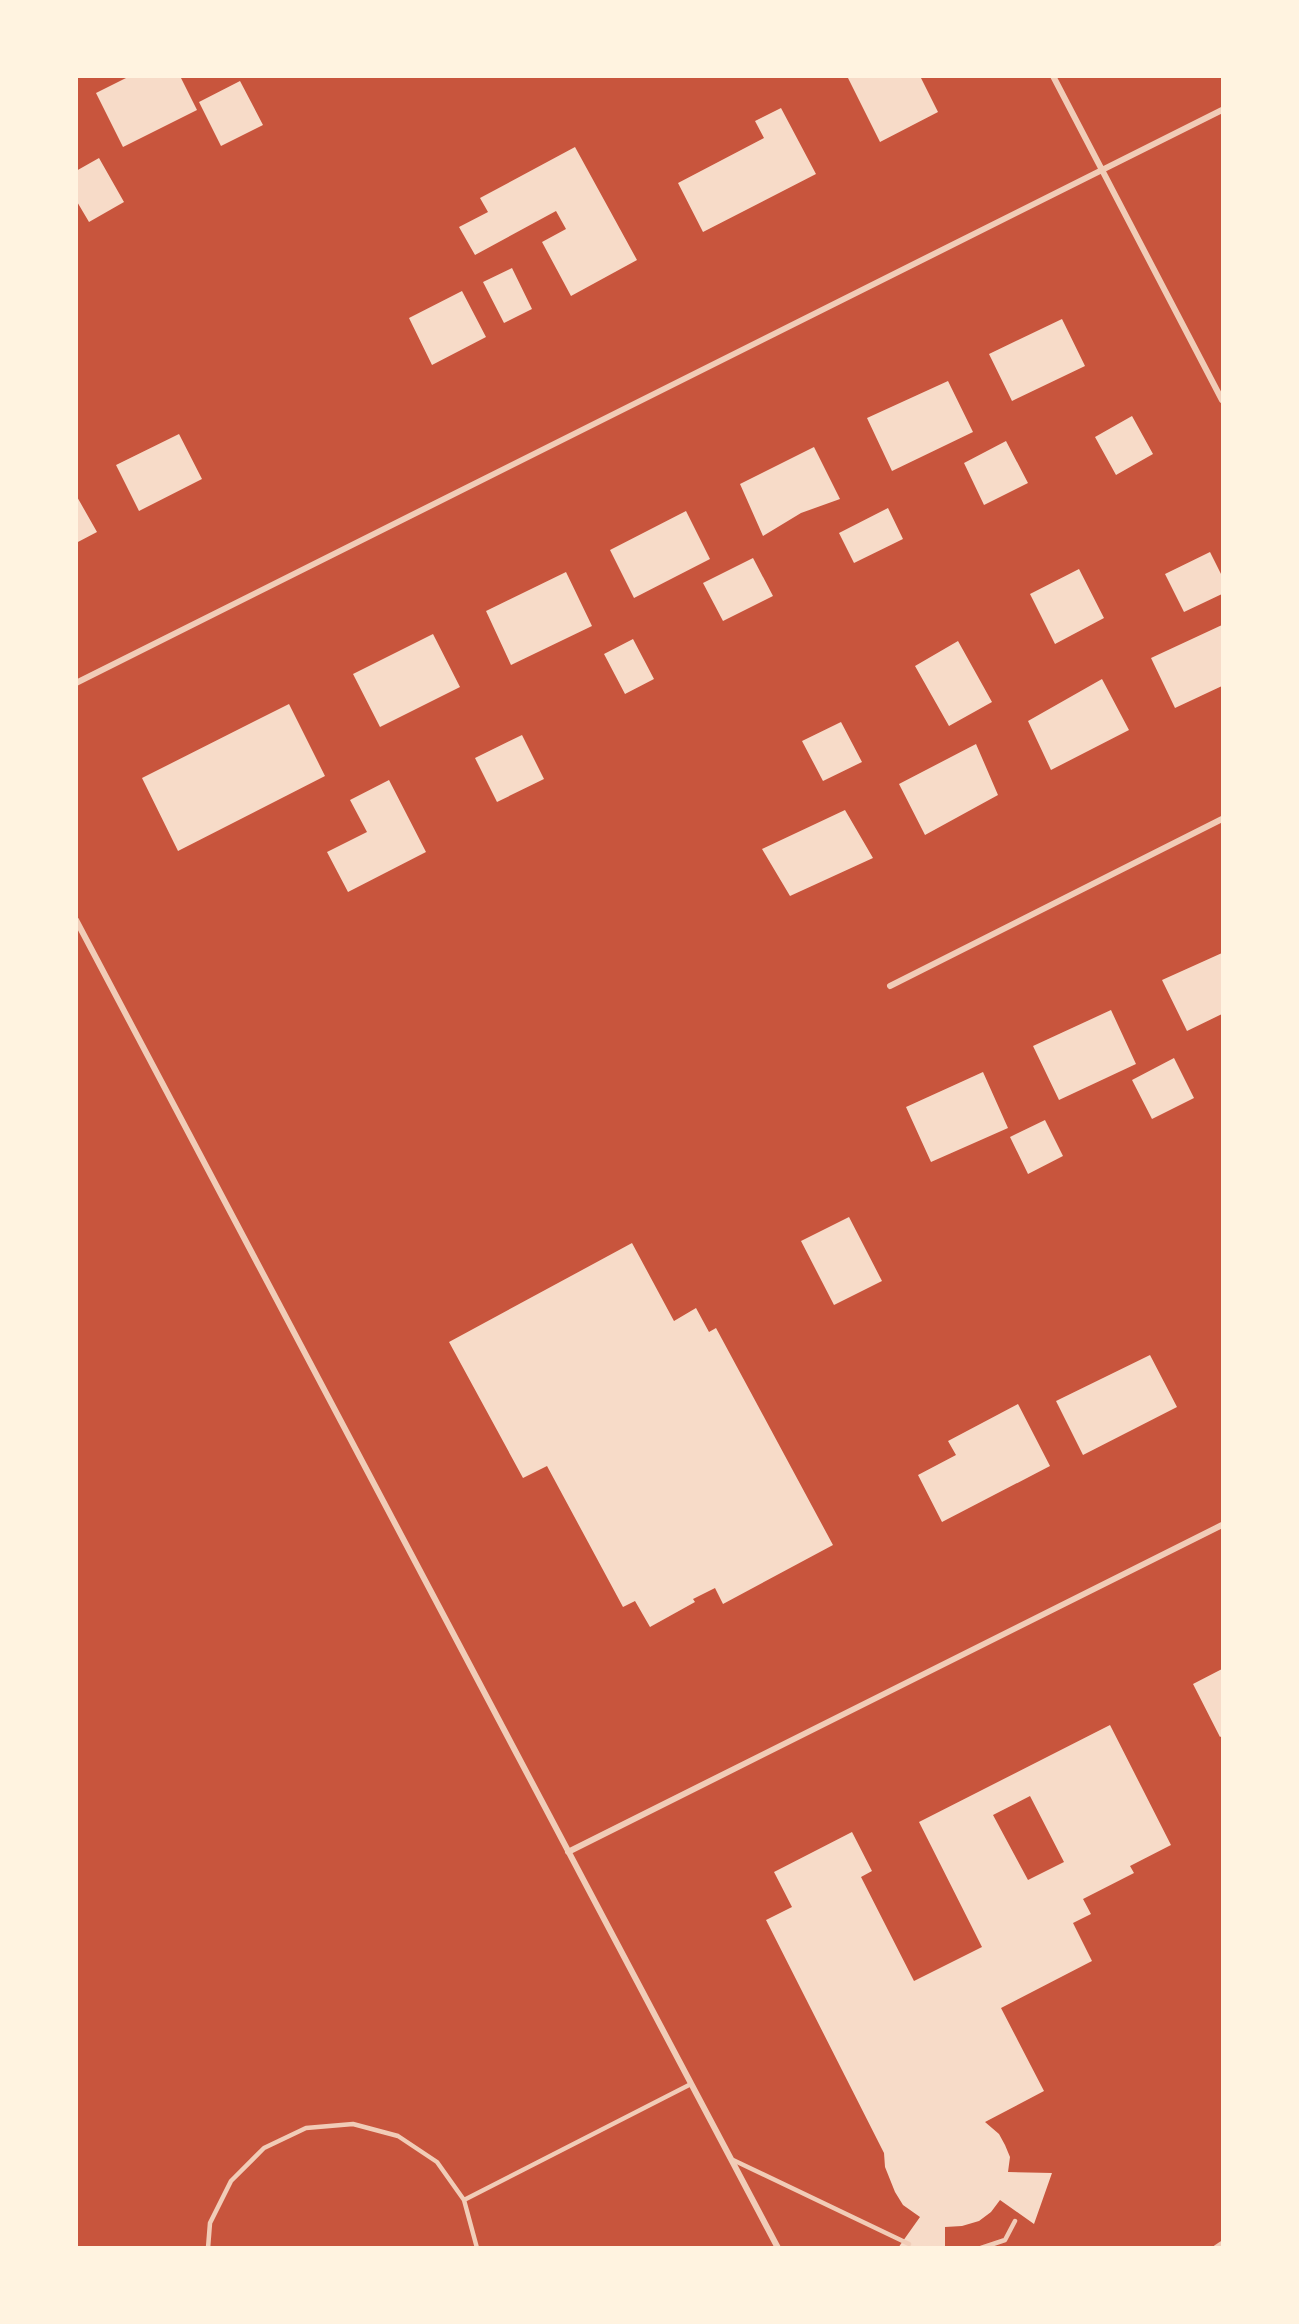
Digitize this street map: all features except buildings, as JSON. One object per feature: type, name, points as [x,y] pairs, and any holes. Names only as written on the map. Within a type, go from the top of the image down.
[{"type":"street","points":[[1053,76],[1222,400]]},
{"type":"street","points":[[76,683],[1222,110]]},
{"type":"street","points":[[890,986],[1222,819]]},
{"type":"street","points":[[76,920],[778,2247]]},
{"type":"street","points":[[568,1852],[1222,1525]]},
{"type":"street","points":[[1216,2247],[1222,2244]]},
{"type":"lane","points":[[464,2200],[691,2084]]},
{"type":"lane","points":[[208,2247],[210,2223],[231,2181],[264,2148],[306,2128],[353,2124],[398,2136],[437,2163],[464,2200],[477,2247]]},
{"type":"lane","points":[[732,2160],[909,2244]]},
{"type":"lane","points":[[981,2247],[1005,2240],[1016,2221]]}]
